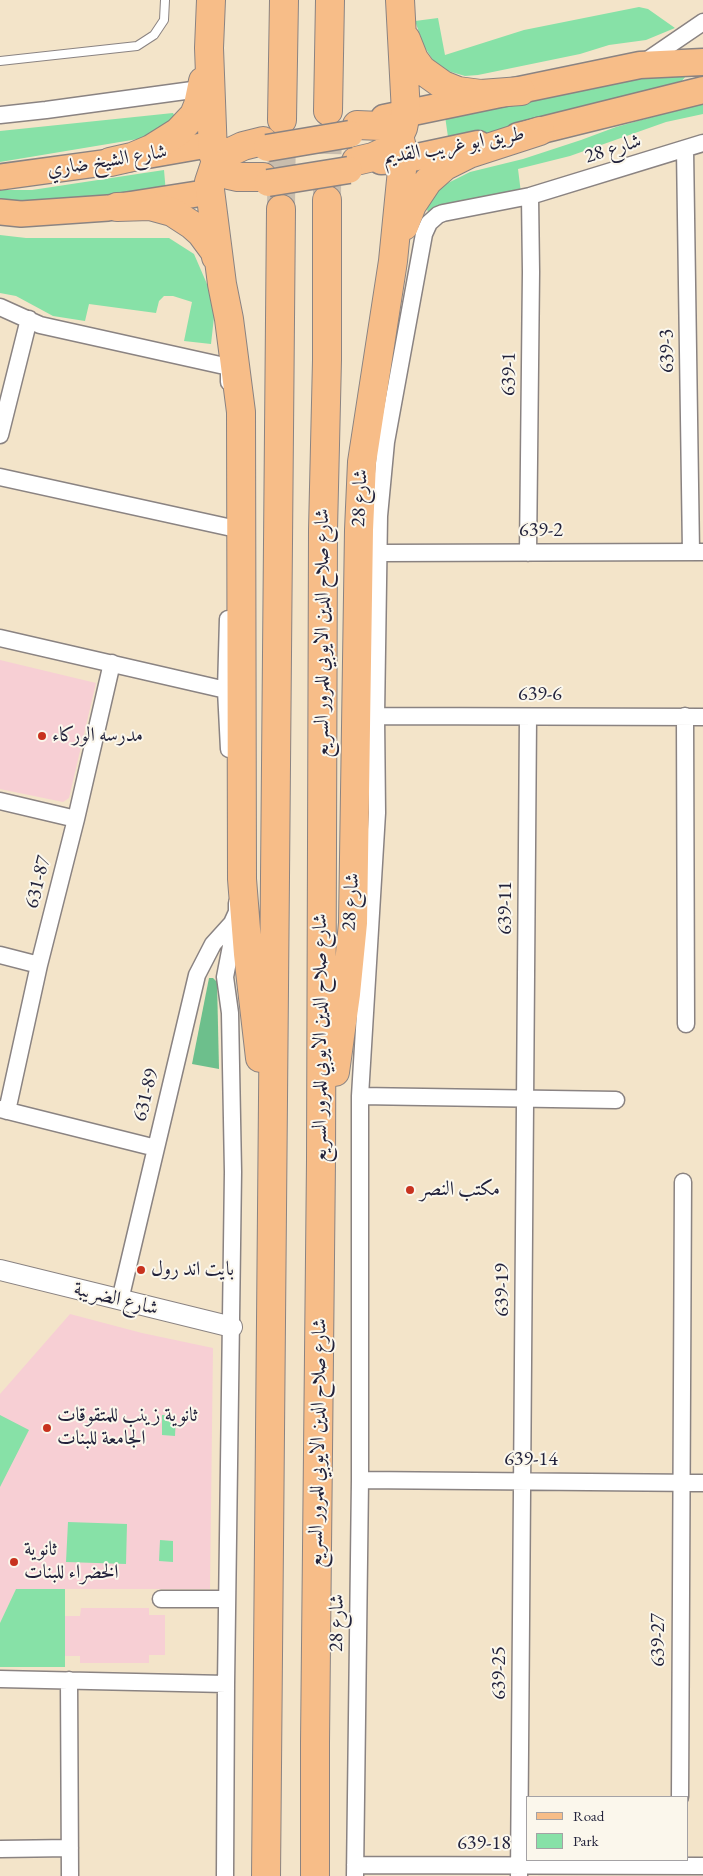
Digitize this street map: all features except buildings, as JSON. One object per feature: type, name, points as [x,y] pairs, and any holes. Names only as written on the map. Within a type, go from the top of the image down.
[{"type":"highway","points":[[210,0],[206,88],[222,284]]},
{"type":"highway","points":[[282,120],[284,0]]},
{"type":"highway","points":[[328,111],[330,0]]},
{"type":"highway","points":[[401,7],[408,47],[414,59],[432,78],[458,91],[471,94],[498,94],[521,91]]},
{"type":"highway","points":[[321,1160],[343,1014],[353,923],[359,530],[362,462],[393,261],[401,149],[406,112],[401,7]]},
{"type":"highway","name":"طريق ابو غريب القديم","points":[[265,144],[353,129],[406,112],[521,91],[640,65],[703,62]]},
{"type":"highway","points":[[110,162],[132,157],[151,149],[178,132],[194,115],[206,88]]},
{"type":"highway","name":"طريق ابو غريب القديم","points":[[401,149],[540,131],[703,90]]},
{"type":"highway","points":[[353,129],[381,126],[390,130],[401,149]]},
{"type":"highway","points":[[393,261],[412,205],[428,181],[445,166],[469,154],[540,131]]},
{"type":"highway","points":[[212,167],[230,151],[265,144]]},
{"type":"highway","points":[[212,167],[219,167],[229,175],[265,180],[353,166],[386,151],[401,149]]},
{"type":"highway","name":"شارع صلاح الدين الايوبي للمرور السريع","points":[[316,1876],[315,1742],[327,200]]},
{"type":"highway","points":[[117,207],[150,206],[172,212],[192,225],[209,242],[215,252],[229,319],[241,412],[242,879],[248,954],[272,1158]]},
{"type":"highway","points":[[266,1876],[281,209]]},
{"type":"main road","name":"شارع الشيخ ضاري","points":[[0,177],[110,162],[212,167]]},
{"type":"main road","name":"شارع الشيخ ضاري","points":[[0,212],[22,214],[117,207],[212,167]]},
{"type":"street","points":[[640,65],[703,22]]},
{"type":"street","points":[[0,114],[46,110],[206,88]]},
{"type":"street","name":"شارع 28","points":[[355,1870],[360,1480],[360,1096],[377,813],[376,716],[382,479],[386,442],[426,228],[433,219],[443,213],[530,196],[703,143]]},
{"type":"street","name":"639-3","points":[[685,149],[697,552]]},
{"type":"street","name":"639-1","points":[[528,553],[530,196]]},
{"type":"street","points":[[0,307],[40,324],[228,367],[232,528],[226,690],[237,912]]},
{"type":"street","points":[[0,435],[29,319]]},
{"type":"street","points":[[0,477],[232,528]]},
{"type":"street","name":"639-2","points":[[379,553],[697,552]]},
{"type":"street","points":[[0,638],[226,690]]},
{"type":"street","name":"631-87","points":[[4,1110],[76,819],[112,663]]},
{"type":"street","name":"639-6","points":[[376,716],[703,716]]},
{"type":"street","name":"639-11","points":[[526,1099],[528,716]]},
{"type":"street","points":[[685,716],[686,1024]]},
{"type":"street","points":[[0,801],[76,819]]},
{"type":"street","points":[[226,1876],[226,1684],[233,1172],[230,1007],[225,976],[242,879]]},
{"type":"street","name":"631-89","points":[[120,1300],[197,975],[218,936],[229,927],[237,912]]},
{"type":"street","points":[[0,955],[39,965]]},
{"type":"street","points":[[360,1096],[616,1100]]},
{"type":"street","name":"639-19","points":[[522,1482],[526,1099]]},
{"type":"street","points":[[4,1110],[156,1148]]},
{"type":"street","name":"639-27","points":[[680,1796],[683,1182]]},
{"type":"street","name":"شارع الضريبة","points":[[0,1270],[232,1327]]},
{"type":"street","name":"639-14","points":[[360,1480],[703,1483]]},
{"type":"street","name":"639-25","points":[[519,1871],[522,1482]]},
{"type":"street","points":[[161,1599],[227,1599]]},
{"type":"street","points":[[0,1679],[226,1684]]},
{"type":"street","points":[[69,1680],[70,1876]]},
{"type":"street","points":[[0,1849],[70,1848]]},
{"type":"street","name":"639-18","points":[[355,1870],[519,1871],[703,1866]]},
{"type":"lane","points":[[0,61],[137,46],[154,35],[164,20],[165,0]]},
{"type":"shaded area","name":"مدرسه الوركاء","points":[[0,660],[96,683],[69,798],[63,802],[0,789]]},
{"type":"shaded area","points":[[70,1314],[142,1333],[213,1348],[210,1589],[16,1589],[0,1623],[0,1394]]},
{"type":"shaded area","points":[[81,1608],[149,1608],[149,1615],[165,1615],[165,1655],[149,1655],[149,1663],[80,1663],[80,1656],[65,1656],[65,1616],[80,1616]]},
{"type":"green space","points":[[639,7],[648,9],[675,28],[646,40],[609,45],[580,54],[465,76],[436,65],[424,46],[415,21],[438,18],[445,55],[524,30]]},
{"type":"green space","points":[[683,74],[686,76],[680,83],[449,144],[445,116],[593,89],[644,76]]},
{"type":"green space","points":[[703,103],[703,114],[666,122],[570,156],[518,169],[521,193],[429,215],[427,209],[437,191],[444,185],[470,172],[523,159],[616,127]]},
{"type":"green space","points":[[173,113],[176,119],[166,128],[138,139],[0,162],[0,131]]},
{"type":"green space","points":[[164,170],[166,193],[129,199],[0,202],[0,190],[32,190]]},
{"type":"green space","points":[[0,235],[26,238],[169,238],[194,254],[210,291],[214,317],[211,344],[184,341],[192,302],[173,296],[164,296],[159,301],[156,313],[89,304],[85,321],[53,316],[16,296],[0,293]]},
{"type":"green space","points":[[209,978],[213,978],[217,982],[219,1069],[192,1064]]},
{"type":"green space","points":[[0,1415],[29,1430],[0,1487]]},
{"type":"green space","points":[[162,1415],[176,1415],[175,1436],[162,1435]]},
{"type":"green space","points":[[68,1522],[127,1524],[126,1564],[66,1562]]},
{"type":"green space","points":[[160,1540],[173,1541],[173,1562],[159,1561]]},
{"type":"green space","points":[[16,1589],[65,1589],[65,1667],[0,1667],[0,1623]]},
{"type":"tunnel","points":[[327,196],[328,114]]},
{"type":"tunnel","points":[[281,209],[282,122]]},
{"type":"place","name":"مدرسه الوركاء","points":[[42,736]]},
{"type":"place","name":"مكتب النصر","points":[[410,1190]]},
{"type":"place","name":"بايت اند رول","points":[[141,1270]]},
{"type":"place","name":"ثانوية زينب للمتقوقات الجامعة للبنات","points":[[47,1428]]},
{"type":"place","name":"ثانوية الخضراء للبنات","points":[[14,1562]]}]
